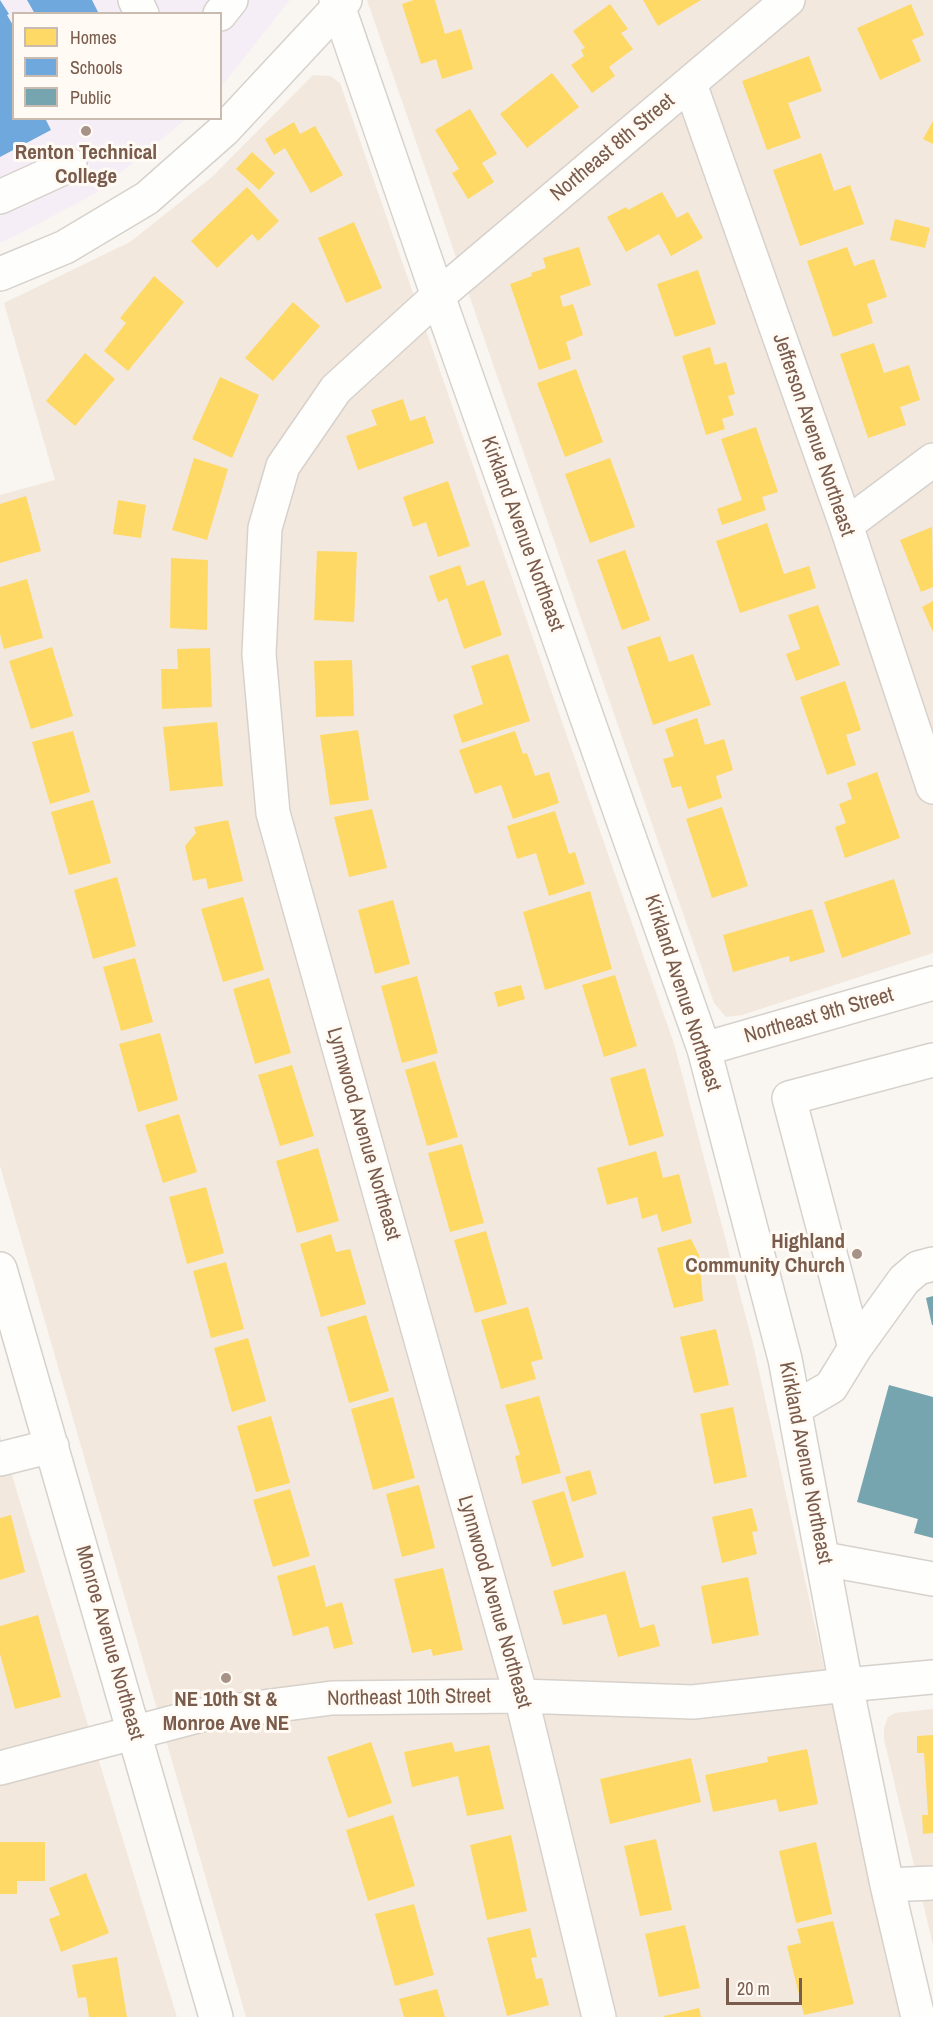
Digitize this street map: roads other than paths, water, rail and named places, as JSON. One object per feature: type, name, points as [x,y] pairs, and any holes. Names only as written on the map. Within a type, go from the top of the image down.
[{"type":"street","points":[[222,12],[231,0]]},
{"type":"street","name":"Northeast 8th Street","points":[[438,296],[788,0]]},
{"type":"street","points":[[0,274],[65,247],[147,198],[340,2]]},
{"type":"street","name":"Kirkland Avenue Northeast","points":[[340,2],[438,296],[704,1050],[785,1359],[846,1684],[887,1885],[918,2017]]},
{"type":"street","name":"Jefferson Avenue Northeast","points":[[690,84],[846,525],[933,787]]},
{"type":"street","points":[[0,197],[70,165]]},
{"type":"street","name":"Lynnwood Avenue Northeast","points":[[438,296],[336,389],[283,466],[265,528],[259,654],[273,813],[521,1696],[599,2017]]},
{"type":"street","points":[[846,525],[933,460]]},
{"type":"street","name":"Northeast 9th Street","points":[[704,1050],[933,983]]},
{"type":"street","points":[[855,1348],[789,1098],[933,1060]]},
{"type":"street","points":[[795,1408],[831,1387],[855,1348],[904,1280],[918,1268],[933,1264]]},
{"type":"street","name":"Monroe Avenue Northeast","points":[[0,1269],[216,2017]]},
{"type":"street","points":[[0,1459],[52,1446]]},
{"type":"street","points":[[824,1559],[933,1579]]},
{"type":"street","name":"Northeast 10th Street","points":[[0,1768],[201,1715],[332,1698],[521,1696],[693,1702],[846,1684],[933,1677]]},
{"type":"street","points":[[887,1885],[933,1883]]},
{"type":"place","name":"Renton Technical College","points":[[86,131]]},
{"type":"place","name":"Highland Community Church","points":[[857,1254]]},
{"type":"place","name":"NE 10th St & Monroe Ave NE","points":[[226,1678]]}]
